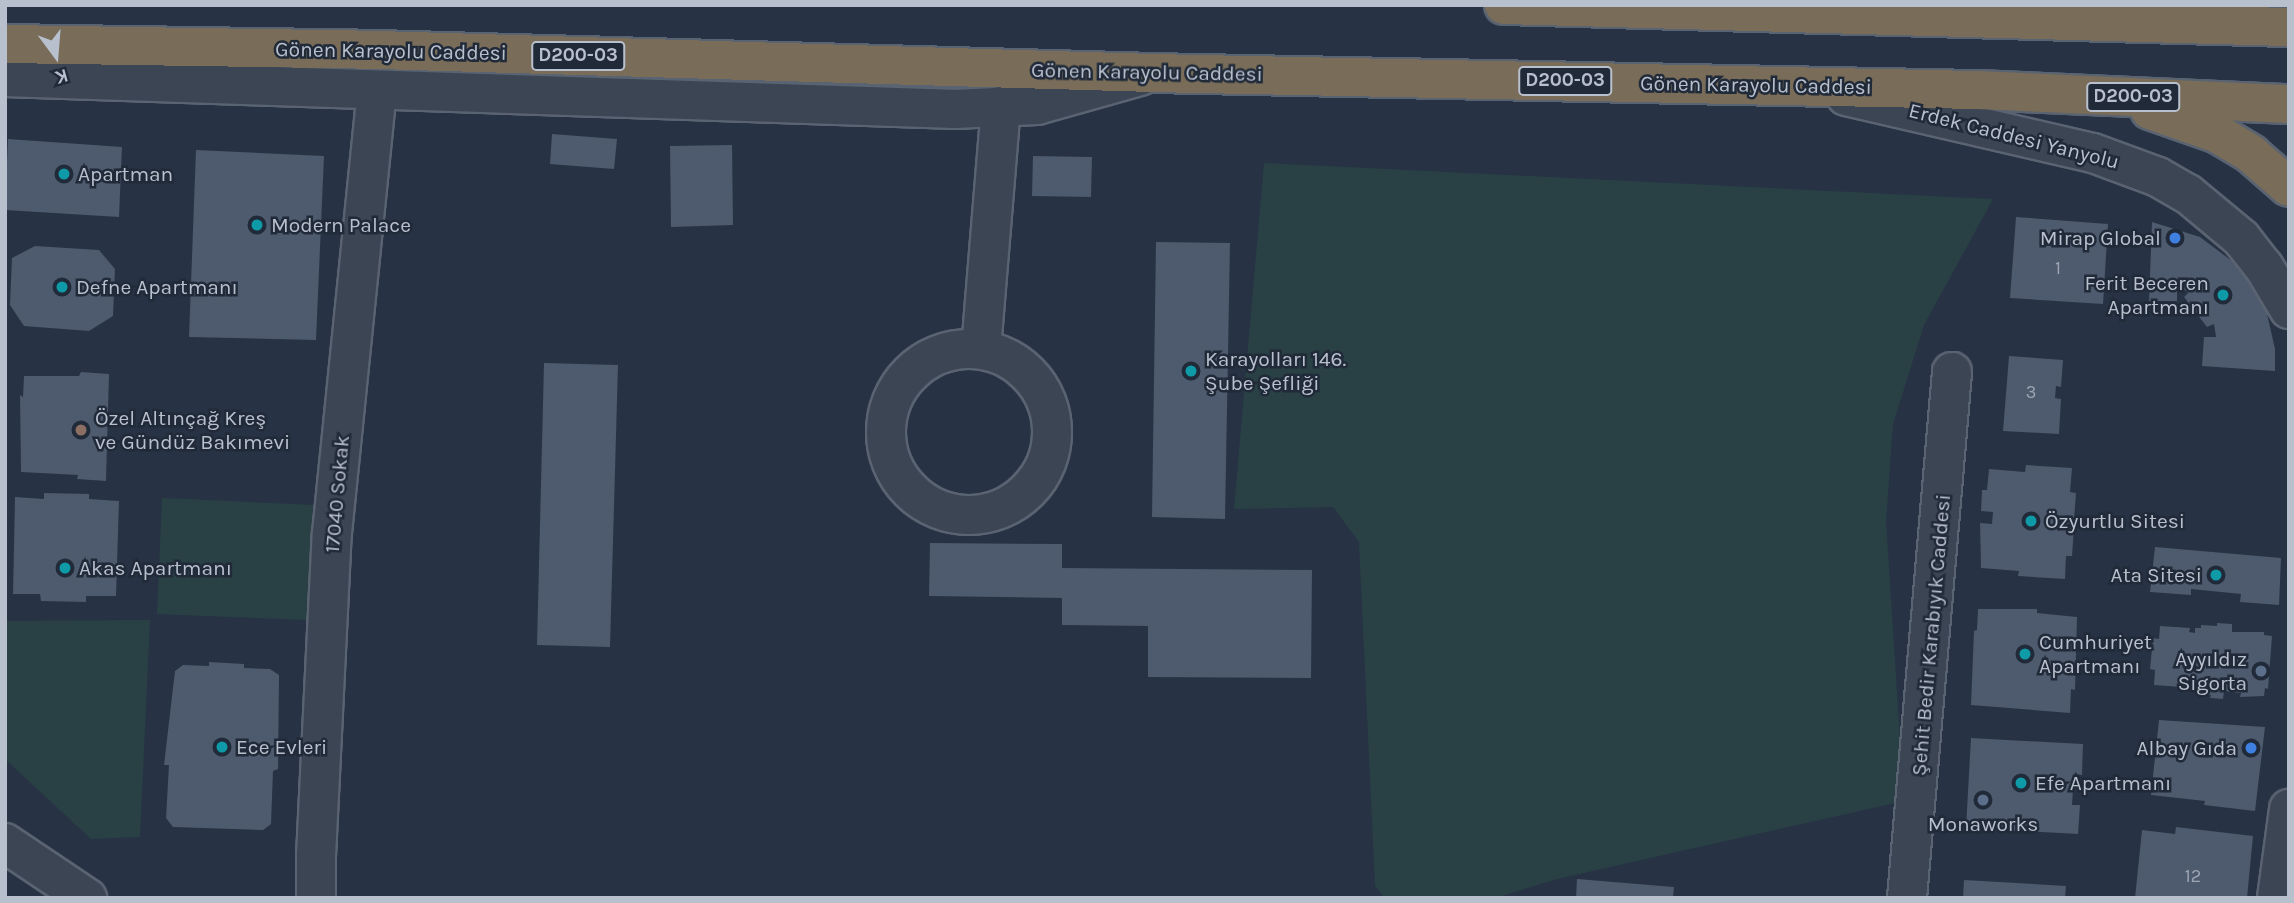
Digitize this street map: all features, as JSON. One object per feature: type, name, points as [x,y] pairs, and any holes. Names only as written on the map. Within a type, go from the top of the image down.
[{"type":"highway","points":[[1504,5],[1906,12],[2289,27]]},
{"type":"highway","name":"Gönen Karayolu Caddesi","points":[[5,44],[364,50],[1151,73],[1978,90],[2289,104]]},
{"type":"highway","points":[[2076,95],[2150,110],[2218,134],[2251,154],[2289,187]]},
{"type":"street","points":[[5,77],[377,92],[955,108],[1037,105],[1151,73]]},
{"type":"street","name":"Erdek Caddesi Yanyolu","points":[[1807,86],[2093,153],[2158,177],[2188,194],[2241,238],[2264,267],[2289,309]]},
{"type":"street","points":[[1978,90],[2053,86],[2289,88]]},
{"type":"street","name":"17040 Sokak","points":[[317,898],[316,856],[332,533],[377,92]]},
{"type":"street","points":[[981,349],[1001,106]]},
{"type":"street","points":[[981,349],[1008,358],[1031,375],[1046,399],[1053,426],[1051,445],[1038,480],[1018,500],[992,513],[964,516],[938,510],[915,496],[897,476],[887,451],[886,424],[892,398],[907,376],[928,359],[953,350],[981,349]]},
{"type":"street","name":"Şehit Bedir Karabıyık Caddesi","points":[[1907,898],[1952,372]]},
{"type":"street","points":[[2277,898],[2289,809]]},
{"type":"street","points":[[5,843],[87,898]]},
{"type":"green space","points":[[1264,163],[1993,199],[1924,325],[1893,424],[1886,521],[1904,801],[1557,879],[1495,898],[1385,898],[1375,886],[1359,542],[1333,507],[1234,509]]},
{"type":"green space","points":[[162,498],[313,505],[307,620],[157,614]]},
{"type":"green space","points":[[150,620],[140,837],[91,839],[5,759],[5,621]]},
{"type":"building","points":[[552,134],[617,139],[614,169],[550,164]]},
{"type":"building","name":"Apartman","points":[[8,139],[122,147],[119,217],[5,210]]},
{"type":"building","points":[[732,145],[733,225],[671,227],[670,146]]},
{"type":"building","name":"Modern Palace","points":[[196,150],[324,156],[316,340],[189,337]]},
{"type":"building","points":[[1033,156],[1092,157],[1091,197],[1032,196]]},
{"type":"building","points":[[2016,217],[2108,224],[2103,304],[2010,298]]},
{"type":"building","name":"Ferit Beceren Apartmanı","points":[[2152,222],[2200,237],[2240,267],[2265,305],[2275,349],[2275,371],[2202,366],[2204,337],[2216,337],[2214,324],[2207,327],[2184,297],[2189,292],[2177,287],[2177,301],[2149,301]]},
{"type":"building","name":"Karayolları 146. Şube Şefliği","points":[[1156,242],[1230,243],[1225,519],[1152,517]]},
{"type":"building","name":"Defne Apartmanı","points":[[35,246],[99,250],[115,269],[113,316],[89,331],[24,326],[10,305],[12,258]]},
{"type":"building","points":[[2009,356],[2063,360],[2061,387],[2056,386],[2055,398],[2061,399],[2059,434],[2003,431]]},
{"type":"building","points":[[544,363],[618,365],[610,647],[537,645]]},
{"type":"building","name":"Özel Altınçağ Kreş ve Gündüz Bakımevi","points":[[81,372],[109,374],[106,481],[77,479],[78,475],[21,472],[20,395],[23,397],[24,376],[79,376]]},
{"type":"building","name":"Özyurtlu Sitesi","points":[[2026,465],[2072,468],[2070,492],[2076,493],[2074,520],[2069,519],[2069,528],[2074,528],[2072,556],[2066,556],[2065,579],[2018,576],[2019,571],[1981,568],[1980,523],[1992,524],[1993,512],[1981,511],[1982,490],[1987,490],[1989,469],[2025,472]]},
{"type":"building","name":"Akas Apartmanı","points":[[44,493],[89,494],[89,499],[119,501],[116,596],[86,596],[86,602],[41,601],[40,594],[13,594],[15,497],[44,499]]},
{"type":"building","points":[[930,543],[1062,544],[1062,568],[1312,570],[1311,678],[1148,677],[1148,626],[1062,625],[1062,598],[929,596]]},
{"type":"building","name":"Ata Sitesi","points":[[2155,547],[2281,558],[2279,605],[2240,602],[2241,594],[2191,589],[2191,595],[2150,592]]},
{"type":"building","name":"Cumhuriyet Apartmanı","points":[[1978,609],[2037,609],[2037,613],[2077,617],[2075,690],[2071,689],[2070,713],[1971,705],[1974,631],[1977,630]]},
{"type":"building","points":[[2217,623],[2232,624],[2232,632],[2264,632],[2264,635],[2272,636],[2268,689],[2265,688],[2264,696],[2240,697],[2241,693],[2224,691],[2223,699],[2210,698],[2211,695],[2195,693],[2192,683],[2183,682],[2182,687],[2154,685],[2155,670],[2150,669],[2153,638],[2159,639],[2160,626],[2190,628],[2189,632],[2195,633],[2195,628],[2201,628],[2201,625],[2217,626]]},
{"type":"building","name":"Ece Evleri","points":[[209,662],[244,664],[244,668],[270,669],[279,675],[278,769],[273,771],[271,824],[263,830],[173,827],[166,818],[169,765],[164,765],[175,671],[183,665],[209,666]]},
{"type":"building","points":[[2159,720],[2265,727],[2255,811],[2204,805],[2205,801],[2151,795]]},
{"type":"building","name":"Efe Apartmanı","points":[[1971,738],[2083,744],[2082,775],[2074,774],[2072,805],[2080,805],[2078,834],[1966,828]]},
{"type":"building","points":[[2176,827],[2253,836],[2247,898],[2135,898],[2142,830],[2175,834]]},
{"type":"building","points":[[1577,879],[1674,887],[1673,898],[1576,898]]},
{"type":"building","points":[[1964,880],[2066,886],[2065,898],[1963,898]]},
{"type":"place","name":"Apartman","points":[[64,174]]},
{"type":"place","name":"Modern Palace","points":[[257,225]]},
{"type":"place","name":"Mirap Global","points":[[2175,238]]},
{"type":"place","name":"Defne Apartmanı","points":[[62,287]]},
{"type":"place","name":"Ferit Beceren Apartmanı","points":[[2223,295]]},
{"type":"place","name":"Karayolları 146. Şube Şefliği","points":[[1191,371]]},
{"type":"place","name":"Özel Altınçağ Kreş ve Gündüz Bakımevi","points":[[81,430]]},
{"type":"place","name":"Özyurtlu Sitesi","points":[[2031,521]]},
{"type":"place","name":"Akas Apartmanı","points":[[65,568]]},
{"type":"place","name":"Ata Sitesi","points":[[2216,575]]},
{"type":"place","name":"Cumhuriyet Apartmanı","points":[[2025,654]]},
{"type":"place","name":"Ayyıldız Sigorta","points":[[2261,671]]},
{"type":"place","name":"Ece Evleri","points":[[222,747]]},
{"type":"place","name":"Albay Gıda","points":[[2251,748]]},
{"type":"place","name":"Efe Apartmanı","points":[[2021,783]]},
{"type":"place","name":"Monaworks","points":[[1983,800]]}]
